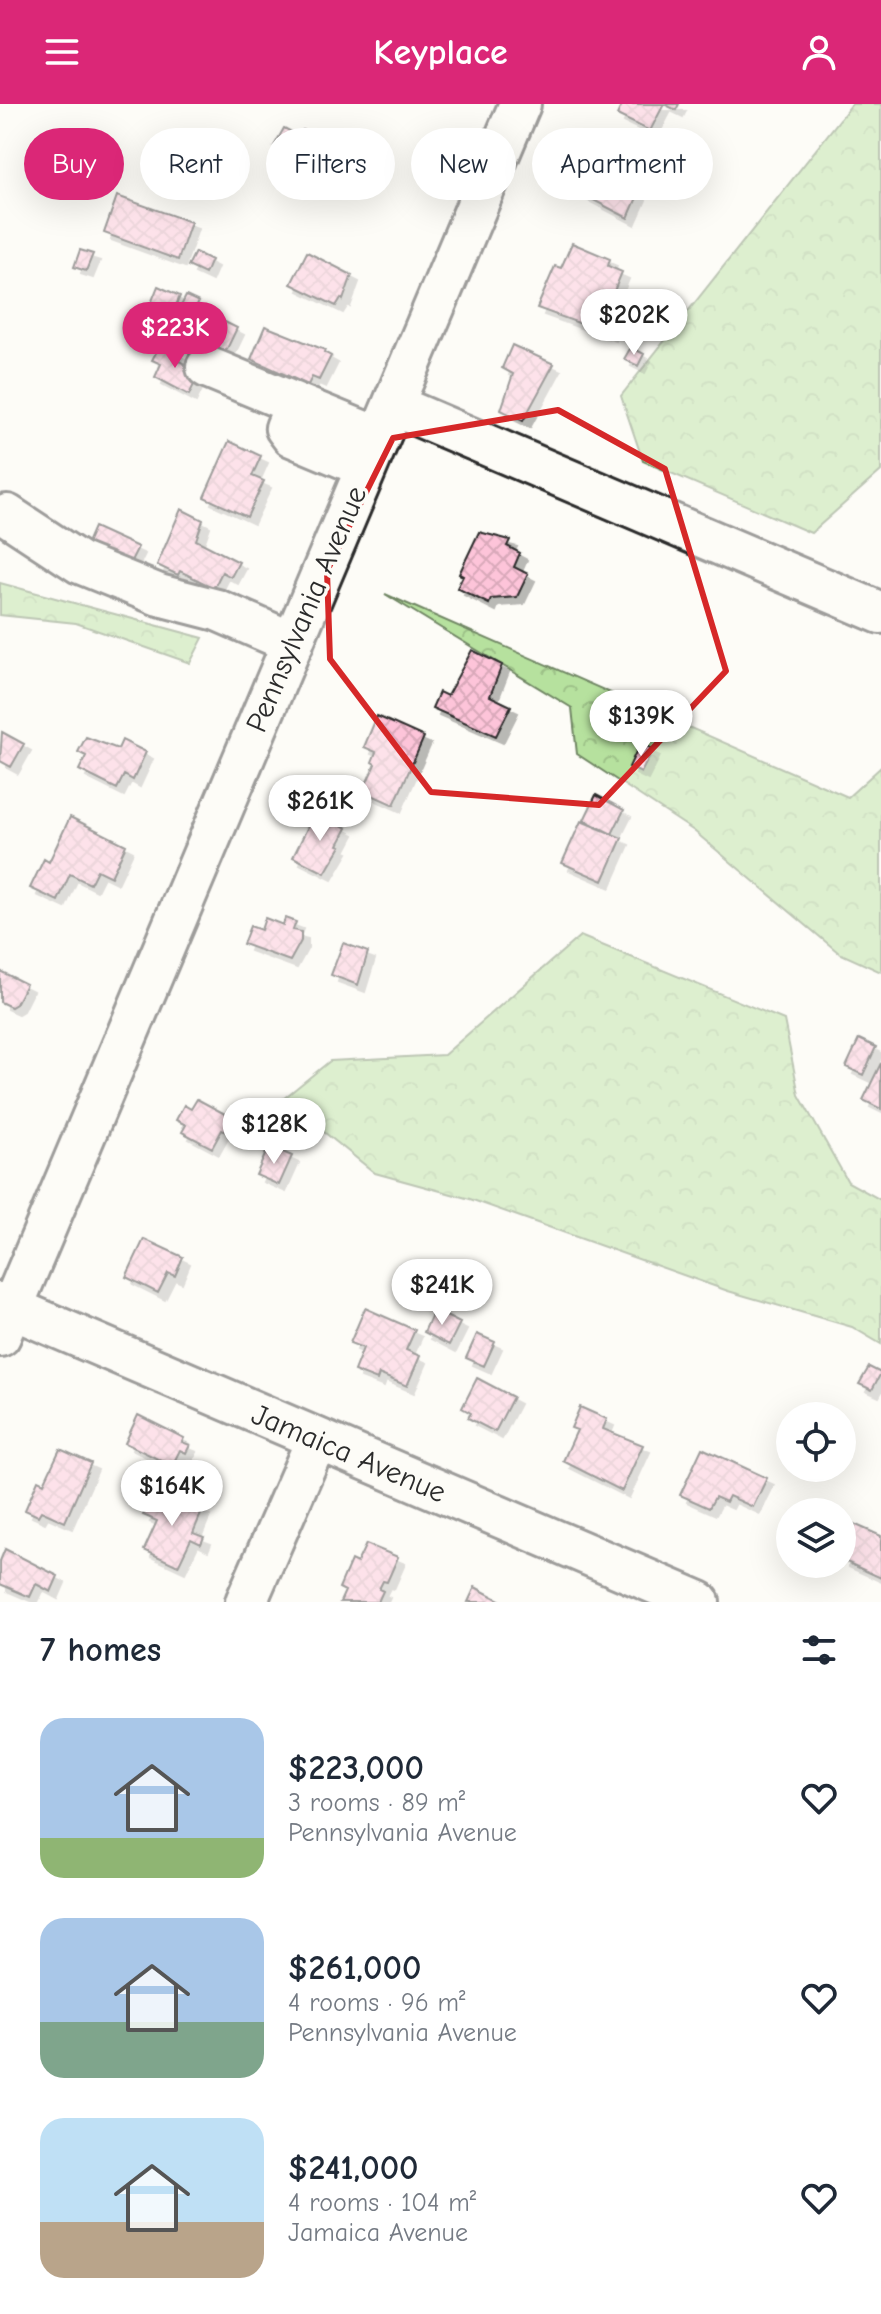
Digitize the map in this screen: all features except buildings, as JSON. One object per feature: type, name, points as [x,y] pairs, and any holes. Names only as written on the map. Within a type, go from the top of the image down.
[{"type":"street","name":"Pennsylvania Avenue","points":[[4,1316],[520,104]]},
{"type":"street","points":[[207,367],[379,437],[881,613]]},
{"type":"street","points":[[7,515],[80,563],[159,595],[217,610],[293,643]]},
{"type":"street","name":"Jamaica Avenue","points":[[4,1316],[317,1439],[614,1585],[699,1602]]},
{"type":"street","points":[[246,1602],[317,1439]]},
{"type":"highlighted area","points":[[558,410],[665,469],[726,671],[599,805],[431,792],[330,659],[327,571],[393,438]]},
{"type":"green space","points":[[852,104],[881,104],[881,471],[811,533],[643,461],[621,396]]},
{"type":"green space","points":[[0,583],[203,638],[190,663],[76,623],[0,615]]},
{"type":"green space","points":[[385,594],[848,797],[881,767],[881,972],[839,953],[694,831],[577,754],[572,708]]},
{"type":"green space","points":[[580,936],[784,1020],[799,1095],[848,1182],[881,1200],[881,1344],[852,1327],[728,1291],[470,1199],[375,1173],[283,1099],[330,1061],[444,1055]]}]
